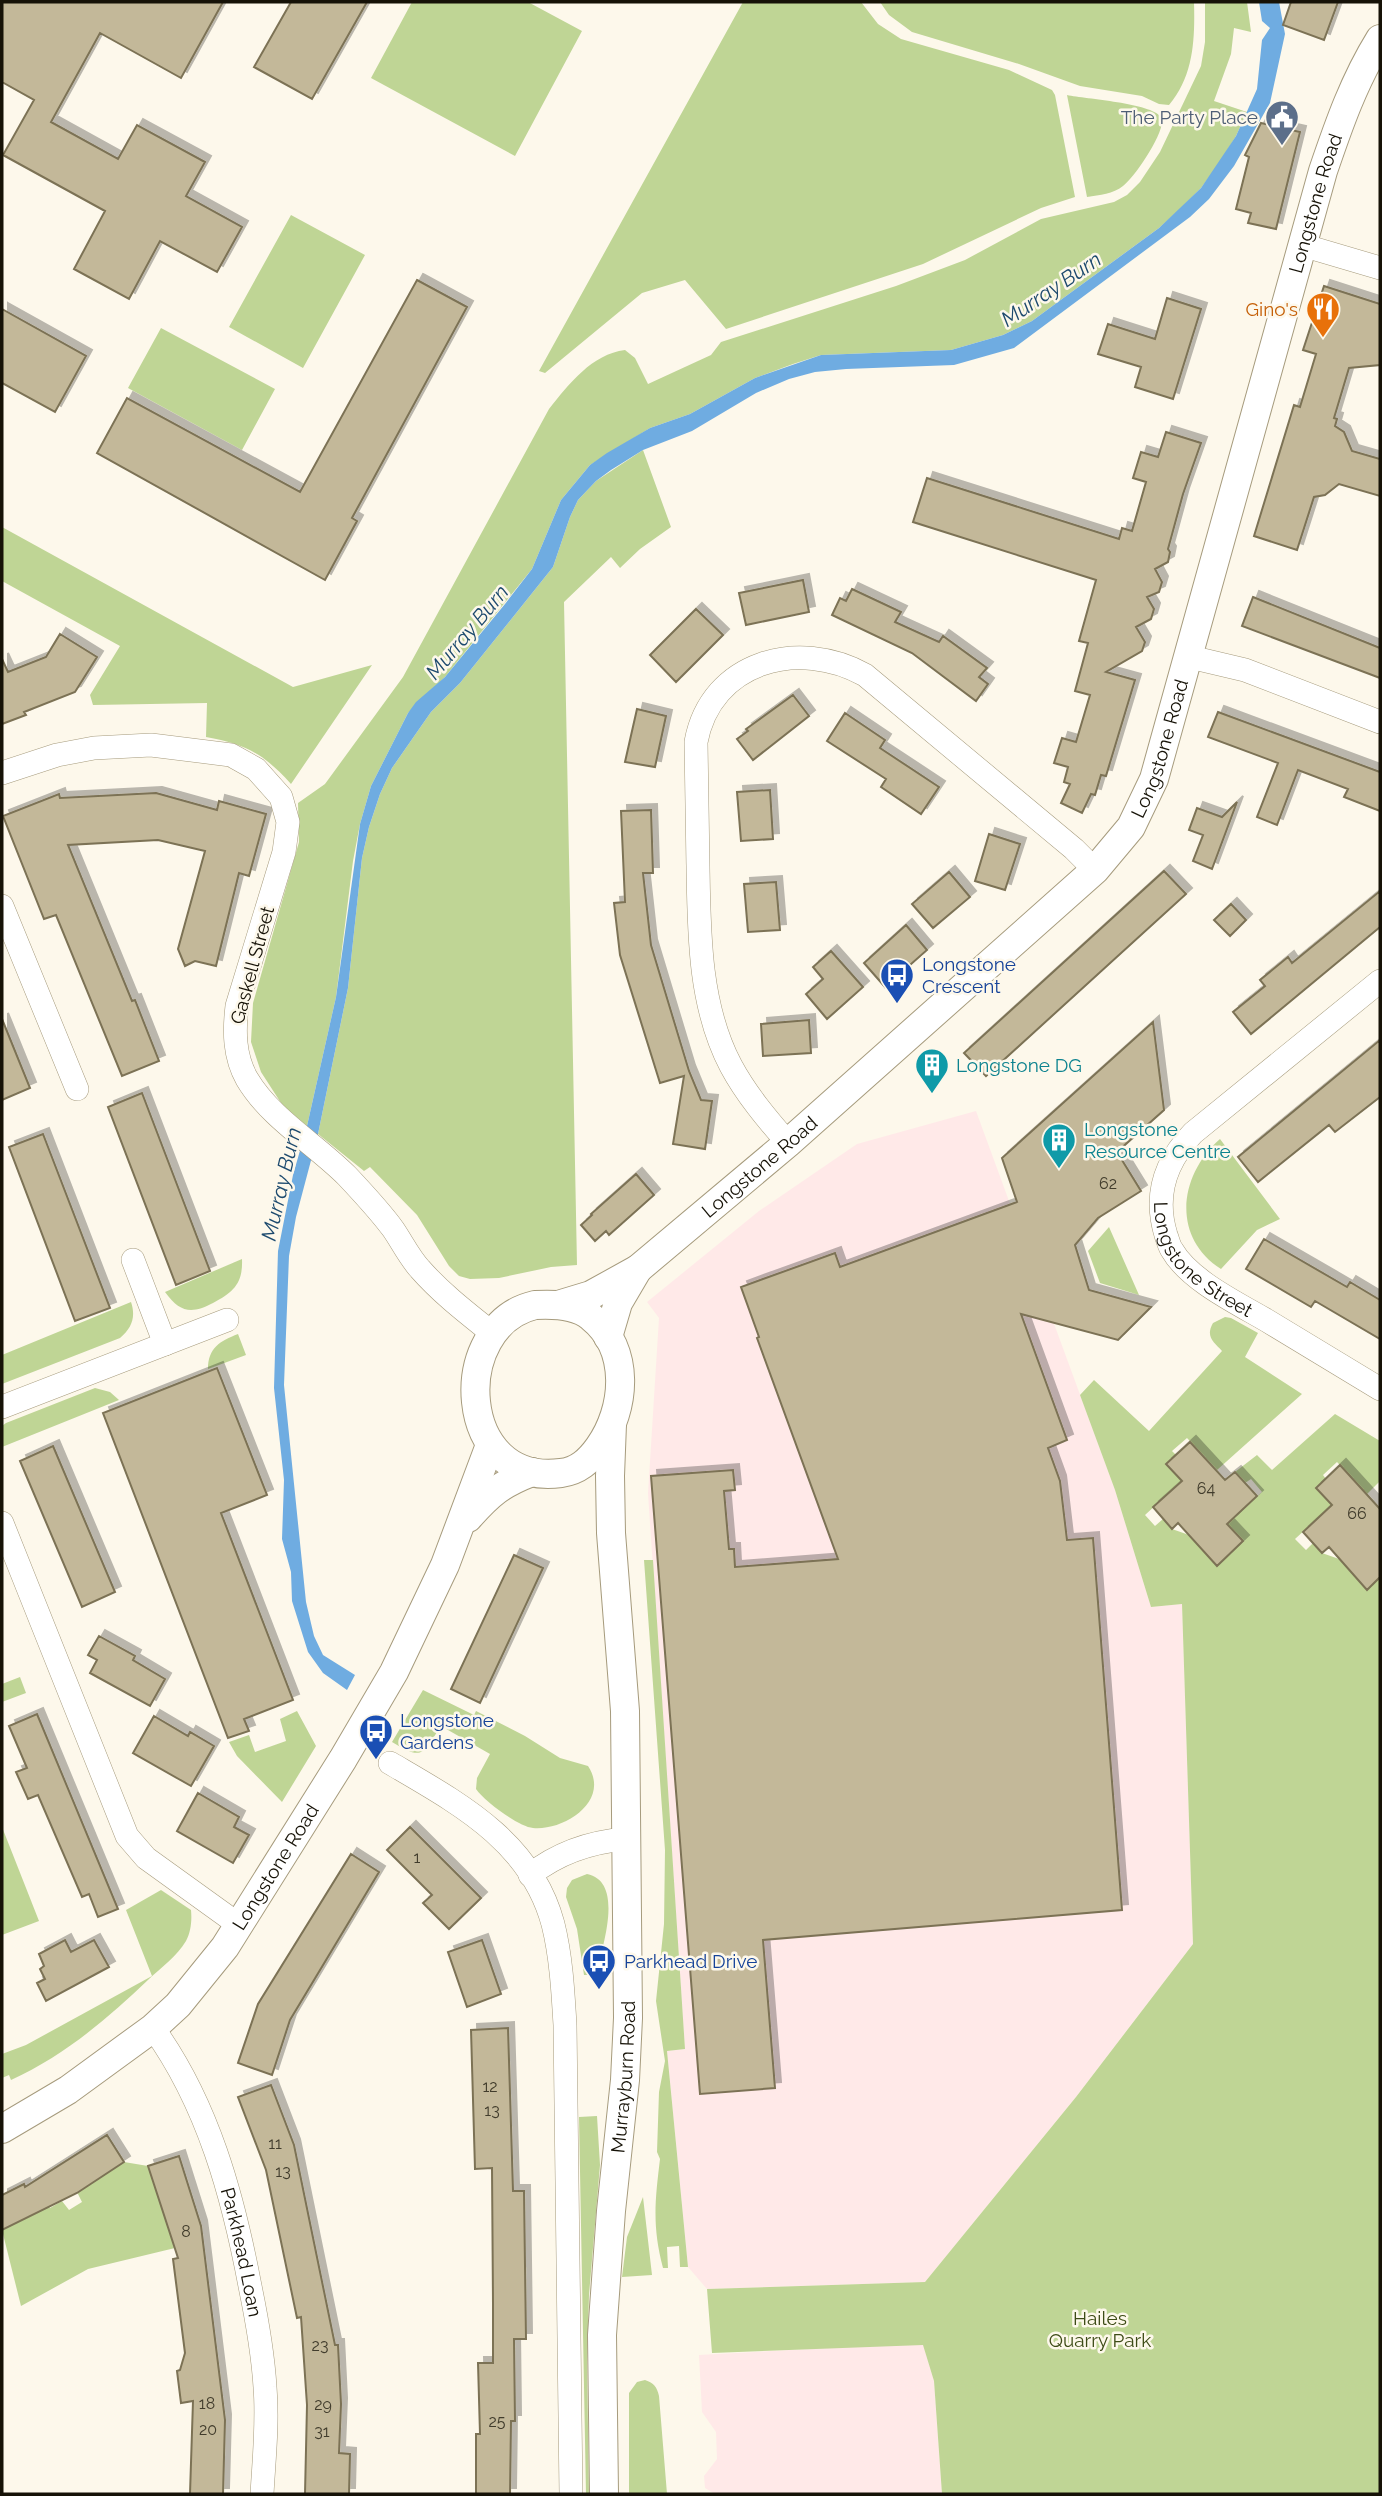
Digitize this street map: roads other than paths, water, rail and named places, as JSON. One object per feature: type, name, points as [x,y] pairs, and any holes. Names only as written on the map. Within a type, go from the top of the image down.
[{"type":"street","name":"Longstone Road","points":[[558,1306],[591,1295],[638,1269],[788,1143],[1095,870],[1131,827],[1154,779],[1190,657],[1323,171],[1346,103],[1363,66],[1380,39]]},
{"type":"street","points":[[1302,245],[1380,268]]},
{"type":"street","points":[[788,1143],[748,1094],[730,1065],[708,1000],[703,966],[699,928],[696,742],[700,724],[728,684],[748,670],[790,657],[810,657],[847,665],[865,675],[1074,849],[1095,870]]},
{"type":"street","points":[[1190,657],[1245,670],[1380,722]]},
{"type":"street","name":"Gaskell Street","points":[[2,773],[57,755],[94,748],[151,745],[232,755],[256,769],[281,797],[288,822],[284,852],[237,1006],[234,1031],[245,1076],[258,1096],[337,1166],[388,1222],[418,1267],[442,1292],[492,1333]]},
{"type":"street","points":[[2,906],[77,1089]]},
{"type":"street","name":"Longstone Street","points":[[1380,981],[1193,1133],[1171,1161],[1163,1181],[1161,1205],[1163,1225],[1171,1250],[1190,1271],[1380,1389]]},
{"type":"street","points":[[133,1260],[165,1344]]},
{"type":"street","name":"Longstone Road","points":[[608,1337],[618,1303],[638,1269]]},
{"type":"street","points":[[558,1306],[578,1309],[590,1316],[608,1337],[620,1370],[619,1395],[612,1424],[596,1451],[576,1469],[561,1474],[532,1472],[502,1459],[490,1445],[481,1430],[477,1383],[481,1355],[492,1333],[510,1315],[524,1308],[558,1306]]},
{"type":"street","points":[[2,1407],[227,1320]]},
{"type":"street","name":"Murrayburn Road","points":[[604,2494],[602,2335],[628,2035],[625,1711],[611,1532],[612,1424]]},
{"type":"street","name":"Longstone Road","points":[[2,2129],[68,2091],[153,2028],[194,1986],[239,1925],[380,1697],[418,1625],[460,1528],[490,1445]]},
{"type":"street","name":"Murrayburn Road","points":[[576,1469],[599,1503],[611,1532]]},
{"type":"street","name":"Longstone Road","points":[[460,1528],[484,1500],[504,1483],[532,1472]]},
{"type":"street","points":[[2,1523],[127,1836],[146,1858],[239,1925]]},
{"type":"street","points":[[390,1763],[478,1817],[507,1843],[543,1898],[553,1925],[564,2012],[571,2494]]},
{"type":"street","points":[[530,1875],[556,1857],[578,1848],[625,1839]]},
{"type":"street","name":"Parkhead Loan","points":[[153,2028],[176,2062],[195,2101],[215,2148],[239,2223],[256,2315],[265,2388],[262,2494]]},
{"type":"water","points":[[1259,2],[1279,2],[1285,34],[1270,103],[1234,166],[1209,199],[1190,217],[1014,348],[954,365],[846,369],[815,372],[789,379],[756,393],[692,431],[643,450],[611,470],[578,500],[553,567],[460,683],[431,712],[392,768],[369,827],[362,858],[348,988],[289,1256],[284,1385],[306,1602],[314,1636],[323,1655],[355,1675],[347,1690],[323,1673],[308,1652],[292,1601],[291,1572],[282,1539],[284,1480],[274,1388],[278,1251],[293,1175],[307,1126],[336,997],[360,824],[371,786],[408,713],[416,702],[445,677],[532,569],[561,500],[590,465],[607,453],[650,428],[690,414],[755,378],[821,355],[951,350],[1003,335],[1032,321],[1159,228],[1201,188],[1236,136],[1257,89],[1262,40],[1270,28],[1262,21]]},
{"type":"place","name":"The Party Place","points":[[1282,147]]},
{"type":"place","name":"Gino's","points":[[1323,339]]},
{"type":"place","name":"Longstone Crescent","points":[[897,1005]]},
{"type":"place","name":"Longstone DG","points":[[932,1095]]},
{"type":"place","name":"Longstone Resource Centre","points":[[1059,1170]]},
{"type":"place","name":"Longstone Gardens","points":[[376,1761]]},
{"type":"place","name":"Parkhead Drive","points":[[599,1991]]},
{"type":"water label","name":"Murray Burn","points":[[1051,289]]},
{"type":"water label","name":"Murray Burn","points":[[467,632]]},
{"type":"water label","name":"Murray Burn","points":[[281,1184]]},
{"type":"park label","name":"Hailes Quarry Park","points":[[1100,2329]]}]
